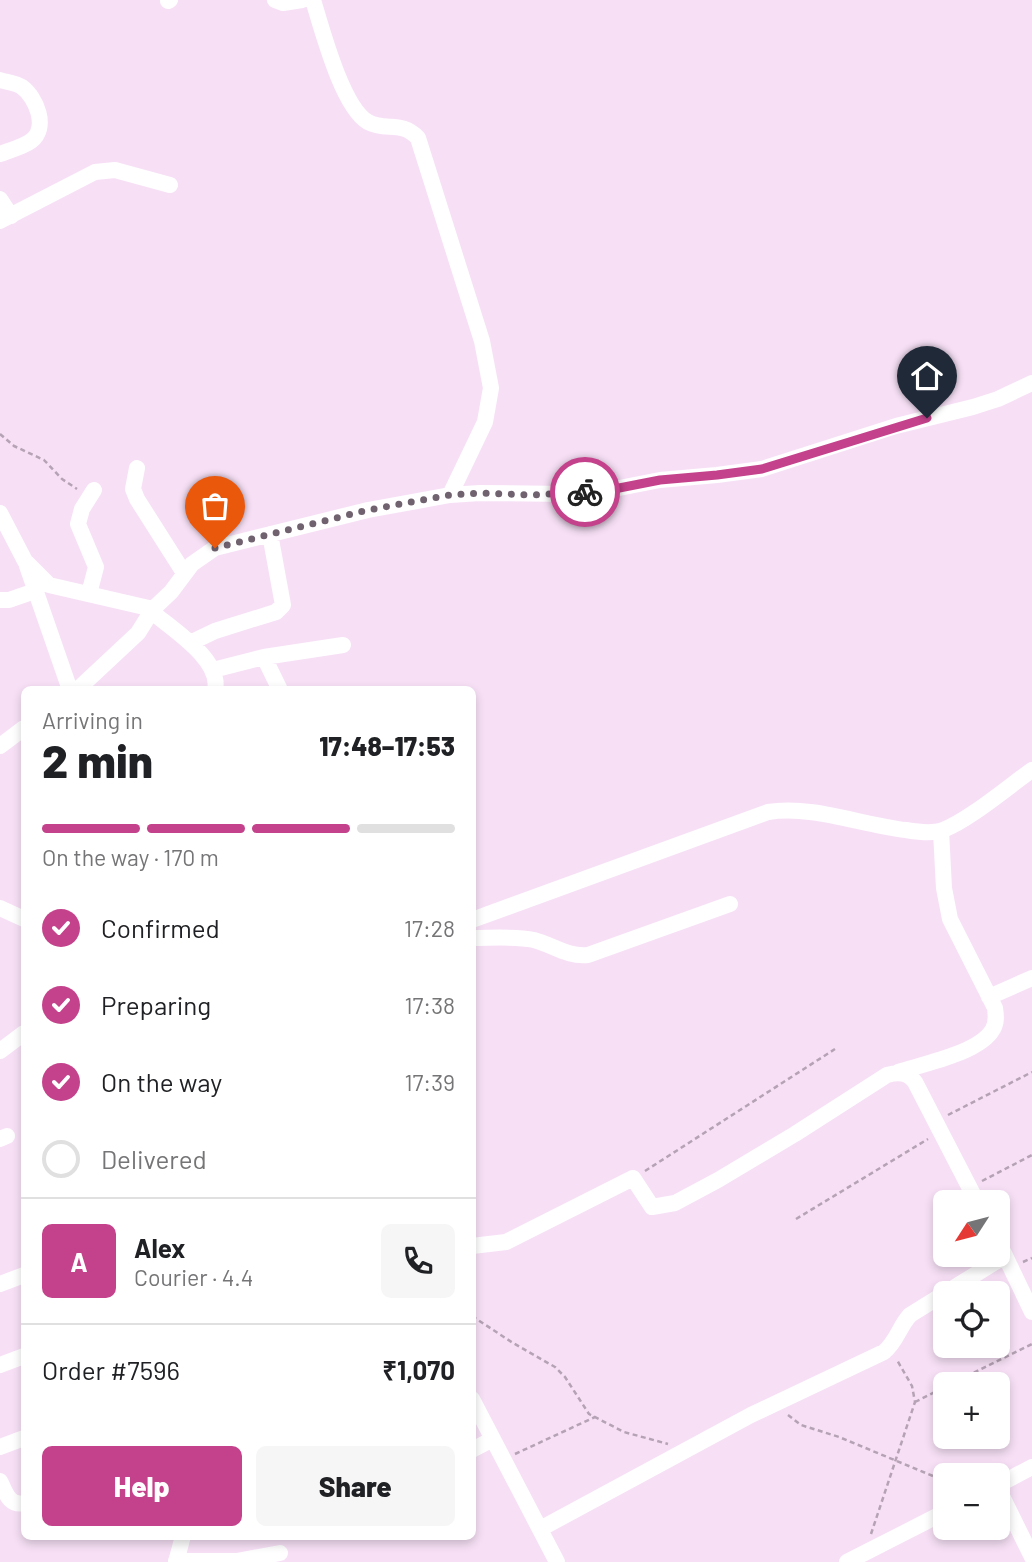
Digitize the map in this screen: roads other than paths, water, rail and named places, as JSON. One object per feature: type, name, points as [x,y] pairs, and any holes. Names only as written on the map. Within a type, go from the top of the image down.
[{"type":"street","points":[[275,0],[283,3],[302,0]]},
{"type":"street","points":[[313,0],[338,76],[350,101],[364,119],[372,124],[404,128],[418,138],[482,341],[491,388],[489,404],[485,422],[450,495]]},
{"type":"street","points":[[0,80],[21,86],[40,114],[37,135],[31,141],[0,154]]},
{"type":"street","points":[[0,199],[5,219],[96,172],[115,170],[170,185]]},
{"type":"street","points":[[81,686],[138,633],[152,611],[192,564],[215,548],[368,510],[450,495],[567,495],[660,480],[762,469],[896,426],[974,407],[1032,383]]},
{"type":"street","points":[[137,468],[133,489],[137,499],[184,573]]},
{"type":"street","points":[[89,594],[96,567],[78,524],[82,509],[94,489]]},
{"type":"street","points":[[0,513],[24,561],[69,686]]},
{"type":"street","points":[[190,643],[215,631],[276,612],[283,605],[270,534]]},
{"type":"street","points":[[24,561],[49,584],[152,611],[190,643],[213,670],[216,675],[215,686]]},
{"type":"street","points":[[0,600],[9,600],[35,591]]},
{"type":"street","points":[[213,670],[264,657],[344,645]]},
{"type":"street","points":[[264,657],[278,686]]},
{"type":"street","points":[[0,746],[21,731]]},
{"type":"street","points":[[476,919],[768,812],[802,811],[894,829],[941,831],[1032,770]]},
{"type":"street","points":[[476,1246],[506,1242],[633,1178],[652,1207],[676,1203],[773,1148],[887,1075],[972,1047],[985,1039],[996,1023],[995,1008],[950,919],[944,888],[941,831]]},
{"type":"street","points":[[476,938],[519,938],[538,941],[571,955],[588,955],[730,904]]},
{"type":"street","points":[[0,908],[21,918]]},
{"type":"street","points":[[989,996],[1032,978]]},
{"type":"street","points":[[0,1051],[21,1034]]},
{"type":"street","points":[[898,1072],[911,1076],[971,1190]]},
{"type":"street","points":[[540,1529],[688,1449],[889,1348],[899,1335],[903,1322],[910,1315],[976,1267]]},
{"type":"street","points":[[1010,1267],[1032,1312]]},
{"type":"street","points":[[0,1284],[21,1276]]},
{"type":"street","points":[[0,1366],[21,1357]]},
{"type":"street","points":[[476,1407],[556,1562]]},
{"type":"street","points":[[0,1447],[21,1439]]},
{"type":"street","points":[[476,1448],[493,1439]]},
{"type":"street","points":[[1010,1479],[1032,1467]]},
{"type":"street","points":[[0,1481],[9,1499],[21,1503]]},
{"type":"street","points":[[1010,1511],[1032,1557]]},
{"type":"street","points":[[847,1562],[933,1518]]},
{"type":"street","points":[[182,1540],[176,1562],[237,1561],[280,1553]]}]
